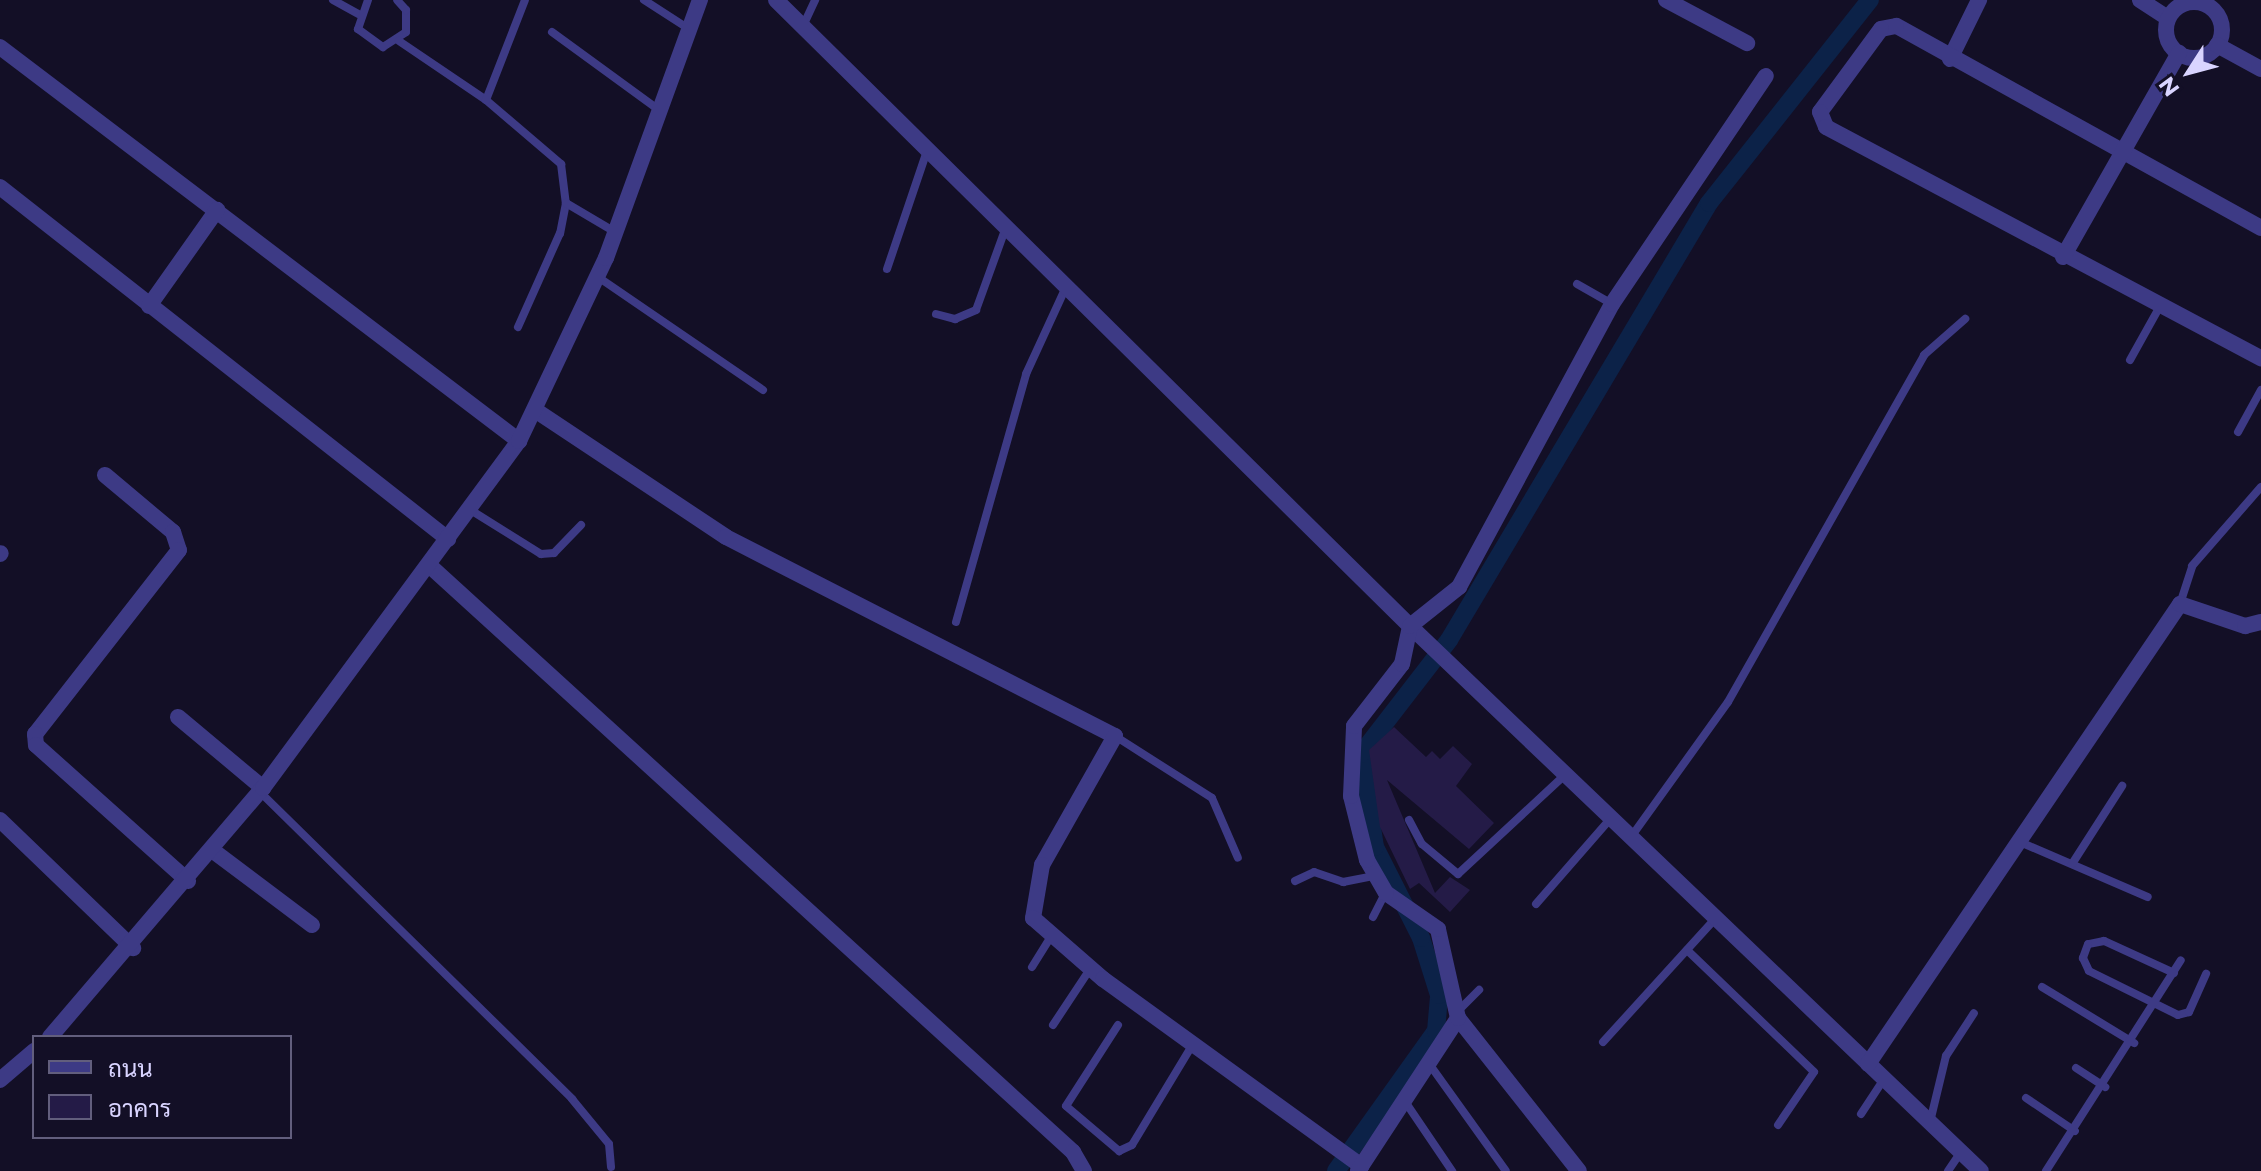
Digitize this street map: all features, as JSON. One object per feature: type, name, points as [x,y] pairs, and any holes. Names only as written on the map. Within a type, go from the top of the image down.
[{"type":"street","points":[[52,1035],[133,948],[261,790],[430,566],[519,441],[598,277],[700,0]]},
{"type":"street","points":[[776,0],[1450,665],[1981,1171]]},
{"type":"street","points":[[1666,0],[1747,43]]},
{"type":"street","points":[[1950,59],[1979,0]]},
{"type":"street","points":[[2140,0],[2168,18]]},
{"type":"street","points":[[2188,2],[2207,2],[2222,27],[2217,45],[2202,57],[2179,53],[2167,35],[2168,18],[2188,2]]},
{"type":"street","points":[[2261,228],[1950,59],[1896,26],[1881,29],[1820,121],[2063,257],[2261,358]]},
{"type":"street","points":[[2217,45],[2261,69]]},
{"type":"street","points":[[0,47],[519,441]]},
{"type":"street","points":[[2063,257],[2179,53]]},
{"type":"street","points":[[1579,1171],[1458,1015],[1438,929],[1416,908],[1392,896],[1374,876],[1351,796],[1349,744],[1354,726],[1402,664],[1410,626],[1459,587],[1612,304],[1766,76]]},
{"type":"street","points":[[0,187],[448,539]]},
{"type":"street","points":[[149,306],[217,210]]},
{"type":"street","points":[[535,410],[726,537],[1115,736],[1042,865],[1033,918],[1090,969],[1357,1166],[1430,1065],[1458,1015]]},
{"type":"street","points":[[105,475],[173,532],[179,550],[35,734],[36,745],[188,881]]},
{"type":"street","points":[[430,566],[1073,1152],[1084,1171]]},
{"type":"street","points":[[1868,1064],[2180,604],[2245,626],[2261,622]]},
{"type":"street","points":[[178,717],[261,790]]},
{"type":"street","points":[[0,820],[133,948]]},
{"type":"street","points":[[212,850],[312,925]]},
{"type":"street","points":[[0,1080],[32,1053]]},
{"type":"lane","points":[[333,0],[358,14],[370,43],[399,41],[486,100],[561,164],[566,203],[548,269],[518,327]]},
{"type":"lane","points":[[358,14],[368,0]]},
{"type":"lane","points":[[397,0],[409,21],[399,41]]},
{"type":"lane","points":[[486,100],[525,0]]},
{"type":"lane","points":[[644,0],[689,29]]},
{"type":"lane","points":[[803,26],[815,0]]},
{"type":"lane","points":[[552,32],[660,110]]},
{"type":"lane","points":[[887,269],[927,151]]},
{"type":"lane","points":[[566,203],[615,232]]},
{"type":"lane","points":[[936,314],[955,319],[976,310],[1006,226]]},
{"type":"lane","points":[[598,277],[763,390]]},
{"type":"lane","points":[[1577,284],[1612,304]]},
{"type":"lane","points":[[956,622],[1026,374],[1066,286]]},
{"type":"lane","points":[[2130,360],[2159,308]]},
{"type":"lane","points":[[1630,837],[1728,702],[1924,355],[1965,319]]},
{"type":"lane","points":[[2238,432],[2261,390]]},
{"type":"lane","points":[[2180,604],[2192,566],[2261,487]]},
{"type":"lane","points":[[469,509],[541,554],[554,553],[581,525]]},
{"type":"lane","points":[[1115,736],[1212,798],[1238,858]]},
{"type":"lane","points":[[1409,820],[1422,844],[1458,874],[1565,775]]},
{"type":"lane","points":[[2072,864],[2122,786]]},
{"type":"lane","points":[[261,790],[572,1099],[609,1144],[611,1167]]},
{"type":"lane","points":[[1536,904],[1611,818]]},
{"type":"lane","points":[[2020,842],[2148,897]]},
{"type":"lane","points":[[1295,881],[1314,872],[1343,882],[1374,876]]},
{"type":"lane","points":[[1373,917],[1392,896]]},
{"type":"lane","points":[[1603,1042],[1716,918]]},
{"type":"lane","points":[[1032,967],[1051,937]]},
{"type":"lane","points":[[2174,973],[2104,941],[2088,944],[2089,971],[2156,1005],[2189,1012],[2206,974]]},
{"type":"lane","points":[[1687,950],[1814,1072],[1778,1125]]},
{"type":"lane","points":[[2046,1171],[2134,1043],[2181,960]]},
{"type":"lane","points":[[1053,1025],[1090,969]]},
{"type":"lane","points":[[2042,987],[2134,1043]]},
{"type":"lane","points":[[1458,1015],[1479,990]]},
{"type":"lane","points":[[1930,1122],[1946,1056],[1974,1013]]},
{"type":"lane","points":[[1118,1025],[1066,1106],[1119,1151],[1132,1145],[1193,1044]]},
{"type":"lane","points":[[1430,1065],[1506,1171]]},
{"type":"lane","points":[[2076,1068],[2105,1087]]},
{"type":"lane","points":[[1861,1114],[1884,1079]]},
{"type":"lane","points":[[2026,1098],[2075,1131]]},
{"type":"lane","points":[[1404,1100],[1452,1171]]},
{"type":"lane","points":[[1948,1171],[1961,1152]]},
{"type":"building","points":[[1394,727],[1426,757],[1432,751],[1440,759],[1453,746],[1472,764],[1456,786],[1494,823],[1469,849],[1387,780],[1435,893],[1450,877],[1470,890],[1450,912],[1419,883],[1410,889],[1380,827],[1369,750]]},
{"type":"waterway","points":[[1336,1171],[1436,1031],[1439,995],[1421,938],[1375,847],[1361,754],[1449,640],[1709,203],[1870,0]]}]
